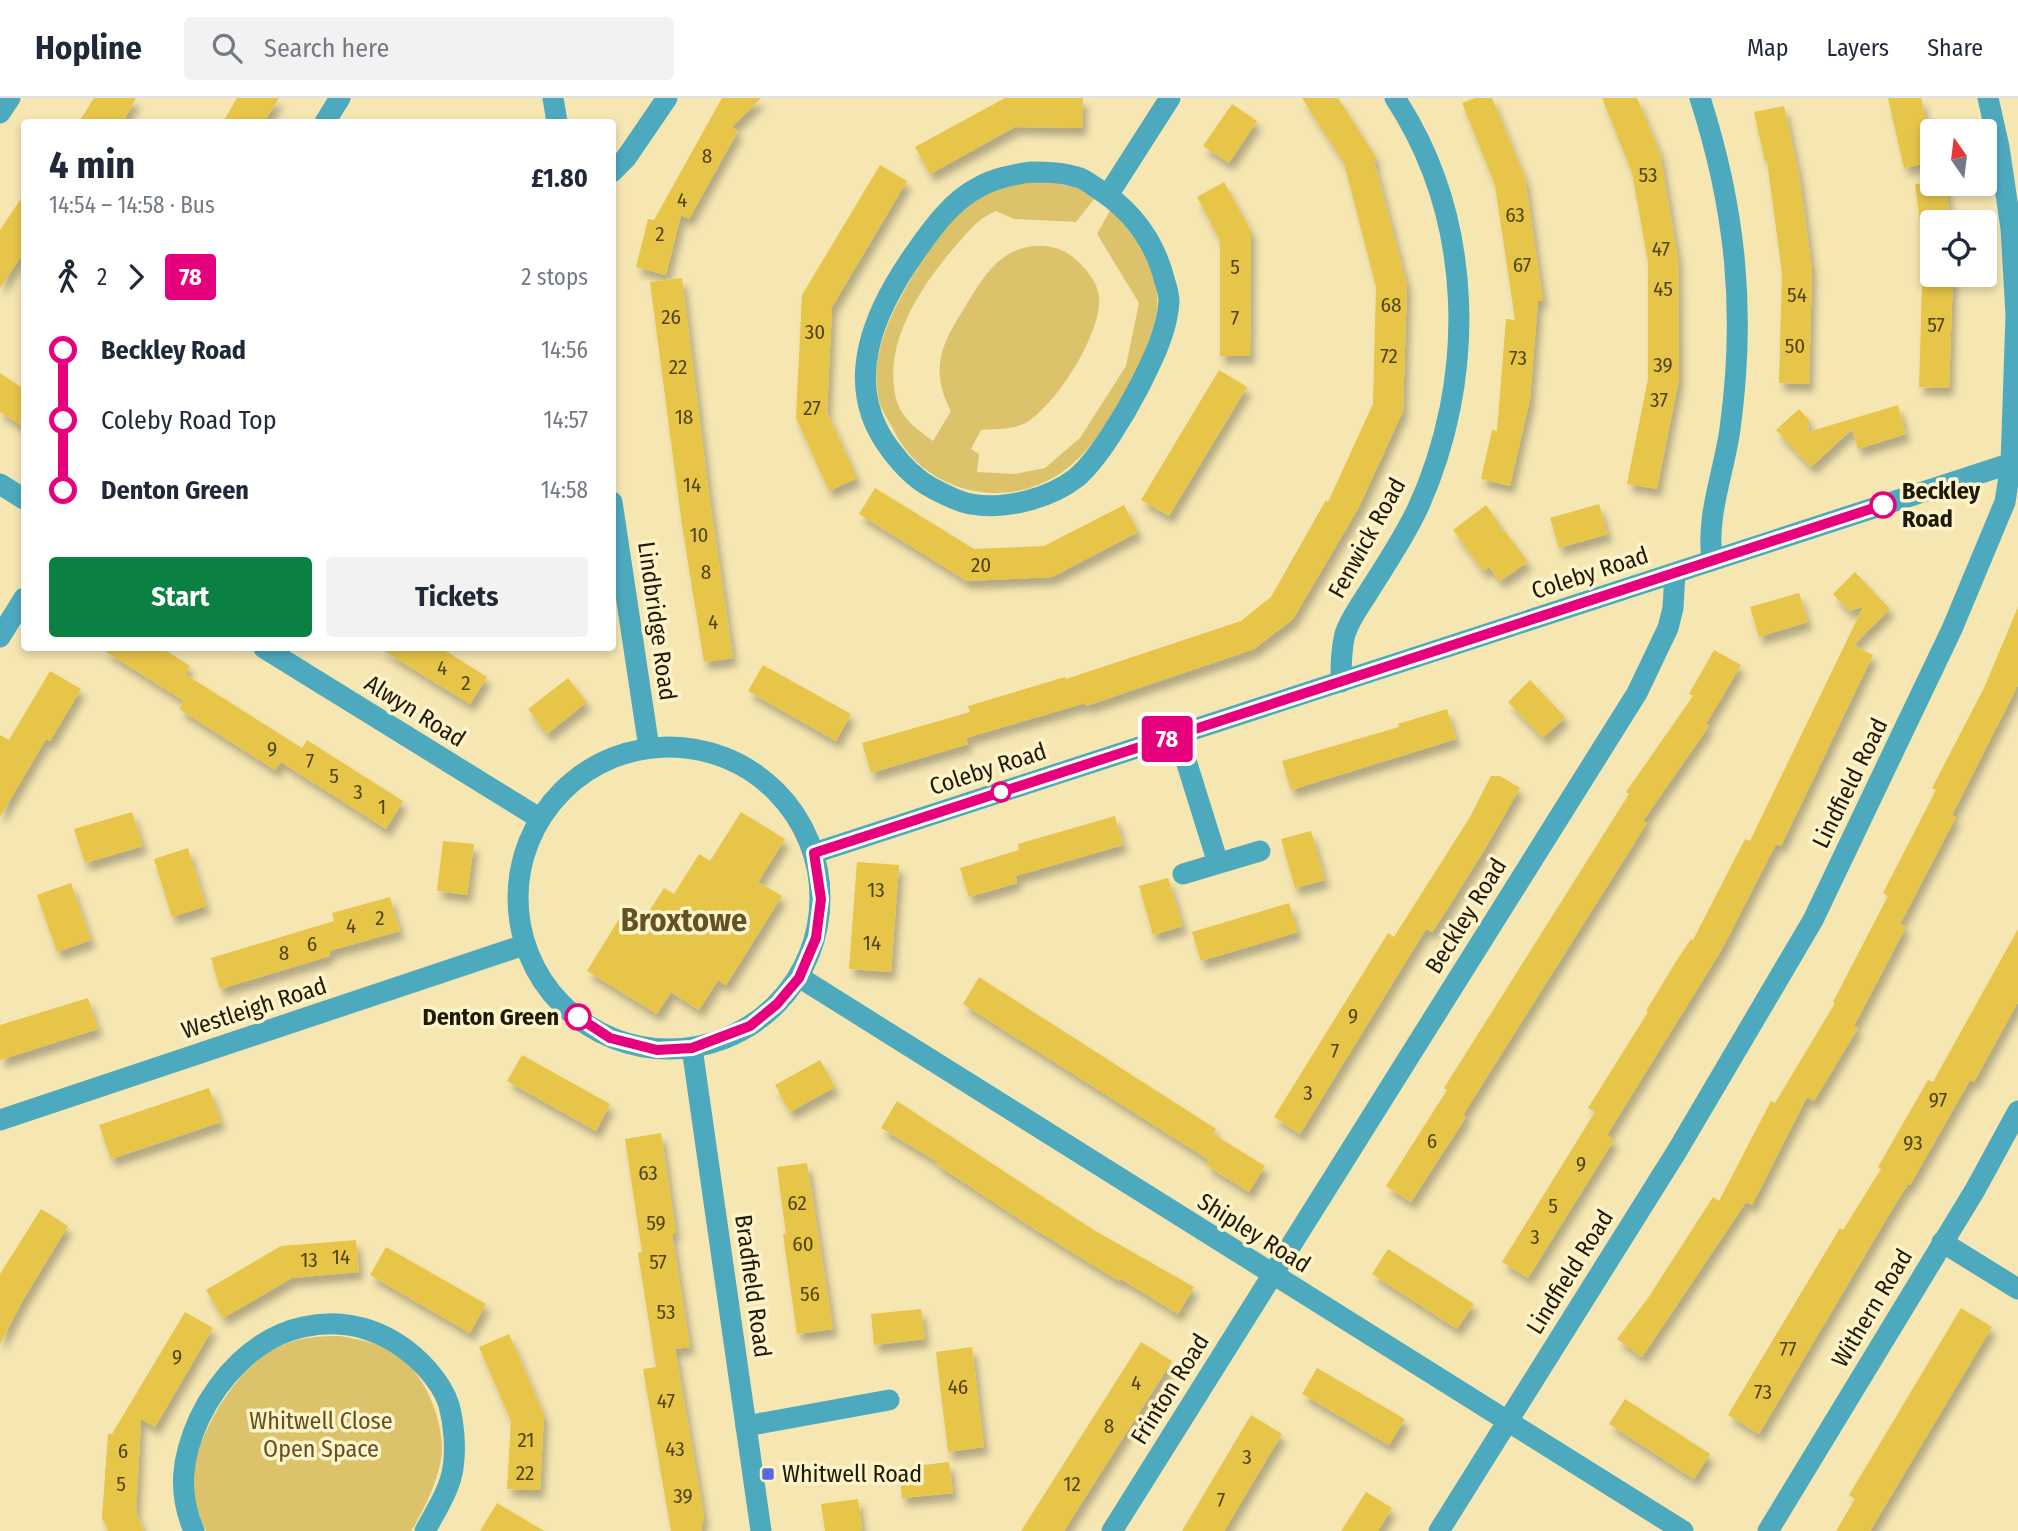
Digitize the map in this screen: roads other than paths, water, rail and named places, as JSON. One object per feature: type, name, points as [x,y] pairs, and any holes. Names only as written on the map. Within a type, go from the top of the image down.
[{"type":"street","points":[[0,113],[10,98]]},
{"type":"street","points":[[327,119],[340,98]]},
{"type":"street","points":[[553,98],[556,119]]},
{"type":"street","points":[[616,168],[626,158],[667,98]]},
{"type":"street","points":[[1108,195],[1170,98]]},
{"type":"street","name":"Fenwick Road","points":[[1341,682],[1345,634],[1416,510],[1450,414],[1456,374],[1458,293],[1449,223],[1436,180],[1421,145],[1395,98]]},
{"type":"street","points":[[1700,98],[1723,182],[1734,238],[1738,281],[1736,369],[1730,430],[1710,522],[1712,559]]},
{"type":"street","name":"Lindfield Road","points":[[1439,1531],[1678,1151],[1813,920],[1982,561],[2005,502],[2014,462],[2017,314],[2011,228],[1999,147],[1988,98]]},
{"type":"street","points":[[1030,172],[1056,173],[1079,177],[1108,195],[1130,214],[1155,251],[1169,300],[1164,328],[1152,360],[1133,398],[1097,453],[1077,477],[1052,493],[1019,502],[970,504],[944,495],[920,482],[879,435],[868,401],[865,370],[869,341],[881,307],[899,275],[932,228],[959,201],[978,187],[1003,177],[1030,172]]},
{"type":"street","name":"Coleby Road","points":[[814,853],[2014,462]]},
{"type":"street","points":[[0,484],[21,497]]},
{"type":"street","name":"Lindbridge Road","points":[[616,528],[649,747]]},
{"type":"street","name":"Beckley Road","points":[[1272,1275],[1637,693],[1668,628],[1673,608],[1675,573]]},
{"type":"street","points":[[0,637],[21,603]]},
{"type":"street","name":"Alwyn Road","points":[[269,651],[539,818]]},
{"type":"street","points":[[1178,735],[1218,863]]},
{"type":"street","points":[[677,746],[700,749],[750,769],[784,799],[803,826],[814,853],[821,899],[816,938],[799,978],[777,1004],[750,1026],[692,1048],[657,1050],[610,1038],[562,1006],[540,980],[524,945],[516,902],[520,862],[539,818],[559,792],[590,768],[622,753],[649,747],[677,746]]},
{"type":"street","points":[[1183,874],[1260,850]]},
{"type":"street","name":"Westleigh Road","points":[[0,1120],[524,945]]},
{"type":"street","name":"Shipley Road","points":[[799,978],[1683,1531]]},
{"type":"street","name":"Bradfield Road","points":[[692,1048],[761,1531]]},
{"type":"street","name":"Withern Road","points":[[1768,1531],[1975,1190],[2018,1111]]},
{"type":"street","points":[[1942,1242],[2018,1289]]},
{"type":"street","name":"Frinton Road","points":[[1112,1531],[1272,1275]]},
{"type":"street","points":[[194,1531],[186,1511],[183,1469],[189,1443],[205,1406],[226,1375],[247,1355],[269,1340],[303,1326],[335,1325],[369,1329],[396,1340],[435,1378],[449,1403],[454,1441],[453,1470],[425,1531]]},
{"type":"street","points":[[746,1426],[889,1399]]},
{"type":"place","name":"Beckley Road","points":[[1883,505]]},
{"type":"place","name":"Denton Green","points":[[578,1017]]},
{"type":"place","name":"Whitwell Road","points":[[768,1474]]},
{"type":"district","name":"Broxtowe","points":[[684,920]]},
{"type":"park label","name":"Whitwell Close Open Space","points":[[321,1435]]}]
